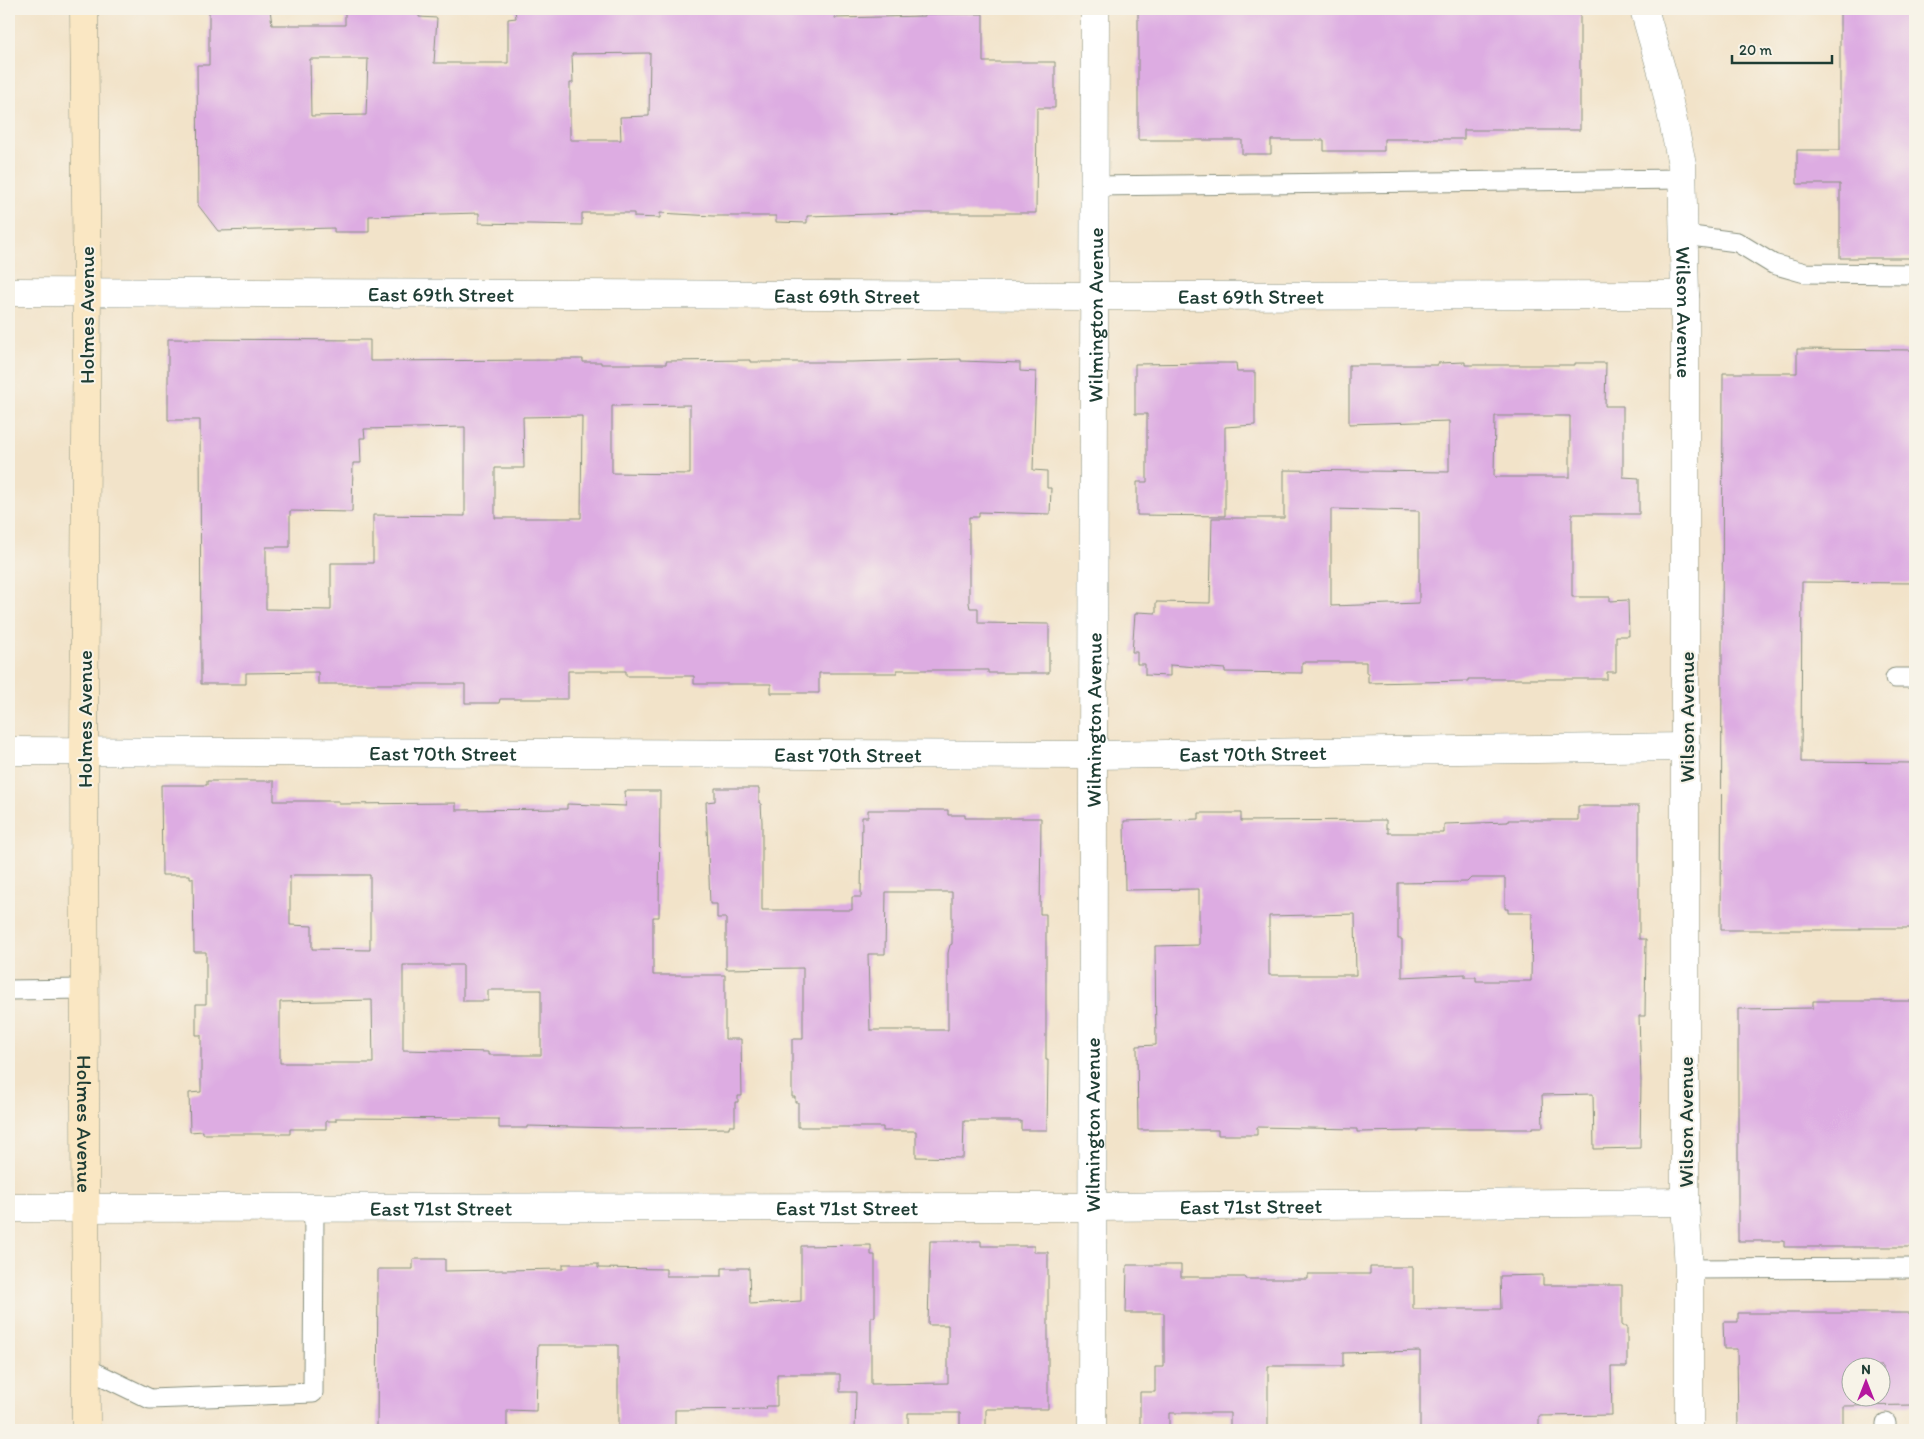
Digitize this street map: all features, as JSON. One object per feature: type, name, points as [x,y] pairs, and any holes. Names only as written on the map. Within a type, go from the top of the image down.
[{"type":"street","name":"Holmes Avenue","points":[[84,9],[87,292],[84,752],[86,1430]]},
{"type":"street","name":"Wilmington Avenue","points":[[1092,1430],[1095,9]]},
{"type":"street","name":"Wilson Avenue","points":[[1644,9],[1664,78],[1682,164],[1685,295],[1685,1202],[1689,1269],[1689,1430]]},
{"type":"street","name":"East 69th Street","points":[[9,292],[1095,296],[1685,295]]},
{"type":"street","name":"East 70th Street","points":[[9,751],[1093,755],[1686,747]]},
{"type":"street","name":"East 71st Street","points":[[9,1208],[314,1209],[1685,1202]]},
{"type":"lane","points":[[1095,186],[1682,179]]},
{"type":"lane","points":[[1684,234],[1737,242],[1773,264],[1805,273],[1915,274]]},
{"type":"lane","points":[[1895,678],[1915,678]]},
{"type":"lane","points":[[9,990],[85,989]]},
{"type":"lane","points":[[86,1368],[150,1399],[312,1393],[314,1209]]},
{"type":"lane","points":[[1689,1269],[1915,1268]]},
{"type":"building","points":[[209,9],[270,9],[272,25],[345,25],[345,11],[419,11],[419,17],[437,18],[434,63],[508,63],[508,19],[516,18],[515,9],[835,9],[835,18],[925,16],[925,14],[983,14],[983,62],[1055,62],[1055,108],[1037,108],[1036,213],[908,213],[807,216],[807,223],[776,222],[776,216],[713,216],[660,213],[660,218],[634,217],[634,213],[582,213],[582,225],[479,223],[479,213],[369,216],[369,232],[334,232],[334,228],[218,231],[198,205],[197,65],[209,65]],"holes":[[[650,53],[649,116],[620,117],[621,140],[570,140],[570,83],[573,83],[572,54]],[[310,59],[368,59],[366,115],[311,116]]]},
{"type":"building","points":[[1138,9],[1580,9],[1580,130],[1464,130],[1464,139],[1384,139],[1384,151],[1324,151],[1324,140],[1271,140],[1271,154],[1242,154],[1242,140],[1138,140]]},
{"type":"building","points":[[1840,9],[1915,9],[1915,258],[1840,258],[1840,184],[1797,184],[1797,150],[1840,150]]},
{"type":"building","points":[[168,339],[370,340],[370,361],[583,359],[583,362],[601,362],[601,364],[666,364],[666,361],[852,362],[961,359],[961,361],[1020,363],[1020,371],[1036,372],[1033,470],[1047,471],[1047,488],[1051,488],[1050,514],[979,512],[979,517],[969,517],[969,603],[970,608],[978,608],[978,623],[1049,624],[1049,673],[988,673],[988,670],[897,670],[897,673],[819,673],[819,693],[771,693],[771,684],[694,684],[694,676],[626,676],[626,671],[568,671],[568,699],[500,699],[499,703],[465,703],[465,684],[318,684],[318,672],[246,673],[246,684],[201,684],[200,420],[168,420]],"holes":[[[690,405],[690,474],[612,473],[612,406]],[[582,416],[581,518],[495,518],[495,468],[524,468],[523,417]],[[465,427],[465,516],[373,515],[373,563],[331,563],[331,610],[266,609],[266,547],[290,547],[290,511],[352,512],[353,463],[361,463],[360,438],[365,438],[364,429]]]},
{"type":"building","points":[[1797,349],[1915,350],[1915,583],[1802,582],[1801,762],[1915,763],[1915,928],[1721,930],[1723,373],[1797,373]]},
{"type":"building","points":[[1465,362],[1465,365],[1575,365],[1575,363],[1606,363],[1605,406],[1623,406],[1623,477],[1639,478],[1639,514],[1572,514],[1572,597],[1610,597],[1610,601],[1628,600],[1629,636],[1616,636],[1616,672],[1607,672],[1607,679],[1468,679],[1468,681],[1368,683],[1366,662],[1302,662],[1302,673],[1225,672],[1225,669],[1170,665],[1170,676],[1145,675],[1145,664],[1137,664],[1137,652],[1132,652],[1135,614],[1137,612],[1156,613],[1156,602],[1210,603],[1212,518],[1284,518],[1284,470],[1449,472],[1449,421],[1349,424],[1349,365],[1438,365],[1438,363]],"holes":[[[1495,416],[1570,416],[1570,477],[1494,477]],[[1331,509],[1419,511],[1419,603],[1331,606]]]},
{"type":"building","points":[[1236,363],[1237,372],[1255,372],[1255,425],[1225,427],[1225,516],[1137,515],[1137,482],[1147,482],[1147,414],[1135,414],[1135,364]]},
{"type":"building","points":[[207,781],[274,781],[274,801],[339,801],[339,804],[456,803],[456,810],[567,809],[567,804],[626,806],[625,791],[660,791],[659,917],[653,917],[653,975],[725,975],[725,1039],[741,1039],[742,1096],[738,1096],[738,1102],[735,1102],[735,1126],[729,1126],[729,1128],[620,1129],[527,1126],[527,1128],[499,1128],[499,1119],[336,1118],[336,1121],[326,1121],[326,1129],[290,1129],[290,1134],[203,1134],[203,1131],[190,1132],[189,1093],[201,1092],[201,1035],[196,1035],[196,1004],[206,1004],[206,952],[194,952],[193,878],[190,878],[190,875],[162,875],[161,785],[207,785]],"holes":[[[370,875],[370,950],[312,949],[312,926],[290,925],[290,876]],[[403,965],[463,965],[463,1001],[488,1001],[488,990],[541,990],[541,1055],[488,1055],[488,1052],[403,1050]],[[372,1000],[373,1063],[280,1063],[280,1002]]]},
{"type":"building","points":[[715,788],[759,788],[762,822],[762,910],[852,910],[852,897],[861,897],[862,817],[868,817],[868,810],[948,810],[948,815],[965,815],[965,818],[1041,818],[1040,914],[1046,914],[1047,1130],[1021,1130],[1021,1121],[964,1121],[963,1158],[916,1157],[916,1131],[883,1131],[883,1127],[798,1127],[798,1102],[795,1102],[795,1097],[792,1097],[792,1039],[803,1039],[803,968],[726,969],[726,918],[717,918],[717,904],[710,904],[706,802],[715,801]],"holes":[[[886,892],[952,892],[952,944],[948,953],[948,1030],[870,1030],[868,954],[885,954]]]},
{"type":"building","points":[[1578,806],[1639,806],[1639,939],[1646,939],[1645,1016],[1639,1016],[1641,1081],[1640,1148],[1594,1149],[1593,1094],[1542,1095],[1543,1127],[1532,1127],[1532,1129],[1418,1129],[1418,1131],[1357,1132],[1357,1129],[1257,1127],[1257,1135],[1218,1135],[1218,1130],[1138,1130],[1137,1046],[1156,1045],[1155,946],[1199,945],[1199,889],[1125,890],[1124,821],[1199,819],[1199,813],[1241,813],[1241,821],[1386,820],[1388,833],[1444,833],[1444,824],[1508,822],[1508,820],[1578,820]],"holes":[[[1471,878],[1505,878],[1505,909],[1508,909],[1508,913],[1532,913],[1531,981],[1476,981],[1476,977],[1465,977],[1465,974],[1402,977],[1402,939],[1398,939],[1398,883],[1467,882]],[[1355,914],[1356,975],[1269,975],[1269,916]]]},
{"type":"building","points":[[1813,1001],[1915,1001],[1915,1247],[1784,1247],[1784,1241],[1738,1241],[1738,1009],[1813,1008]]},
{"type":"building","points":[[930,1241],[981,1241],[981,1246],[1034,1246],[1034,1252],[1048,1252],[1048,1409],[986,1409],[986,1430],[960,1430],[960,1413],[908,1413],[908,1430],[855,1430],[856,1392],[840,1392],[840,1374],[777,1374],[777,1406],[766,1406],[767,1409],[675,1410],[675,1430],[618,1430],[618,1345],[538,1345],[536,1411],[507,1410],[507,1430],[377,1430],[378,1269],[413,1269],[413,1259],[445,1259],[445,1271],[563,1269],[563,1264],[598,1264],[598,1268],[666,1269],[666,1276],[722,1276],[722,1268],[749,1268],[750,1304],[801,1301],[801,1246],[871,1245],[871,1255],[875,1255],[875,1317],[871,1317],[871,1384],[948,1383],[948,1325],[928,1325]]},
{"type":"building","points":[[1127,1265],[1181,1265],[1181,1277],[1246,1277],[1246,1279],[1308,1279],[1308,1274],[1370,1274],[1370,1267],[1413,1267],[1413,1309],[1501,1309],[1500,1276],[1543,1275],[1543,1285],[1622,1285],[1622,1326],[1627,1326],[1627,1367],[1611,1367],[1612,1415],[1539,1416],[1539,1430],[1420,1430],[1420,1351],[1343,1353],[1343,1366],[1268,1366],[1268,1430],[1230,1430],[1230,1413],[1169,1413],[1169,1430],[1140,1430],[1140,1392],[1155,1392],[1155,1367],[1164,1367],[1164,1313],[1126,1313]]},
{"type":"building","points":[[1738,1313],[1915,1313],[1915,1405],[1892,1405],[1892,1356],[1842,1356],[1843,1430],[1738,1430],[1737,1349],[1724,1349],[1723,1322],[1738,1322]]}]
